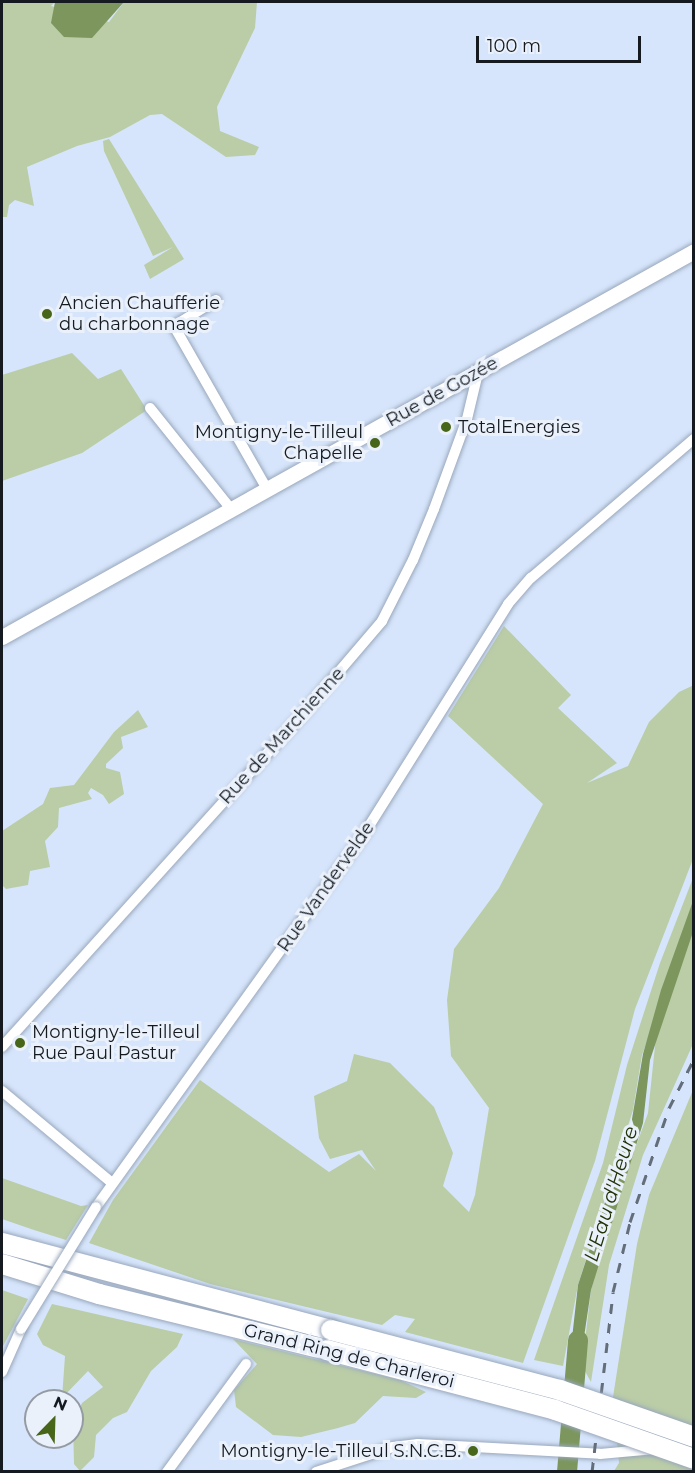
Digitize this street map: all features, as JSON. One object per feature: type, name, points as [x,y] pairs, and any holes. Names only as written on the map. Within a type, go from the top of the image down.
[{"type":"highway","name":"Grand Ring de Charleroi","points":[[2,1243],[549,1387],[693,1438]]},
{"type":"highway","name":"Grand Ring de Charleroi","points":[[2,1264],[99,1294],[327,1350],[555,1410],[693,1459]]},
{"type":"main road","name":"Rue de Gozée","points":[[2,637],[693,251]]},
{"type":"street","points":[[216,300],[174,326],[267,489]]},
{"type":"street","name":"Rue de Marchienne","points":[[2,1047],[301,716],[382,621],[397,595],[434,509],[467,419],[478,373]]},
{"type":"street","points":[[150,408],[231,509]]},
{"type":"street","name":"Rue Vandervelde","points":[[2,1372],[21,1329],[96,1207],[364,834],[508,604],[531,578],[693,439]]},
{"type":"street","points":[[2,1091],[112,1183]]},
{"type":"street","points":[[167,1472],[246,1364]]},
{"type":"street","points":[[316,1472],[393,1447],[418,1444],[580,1452],[656,1449],[693,1438]]},
{"type":"shaded area","points":[[2,2],[55,2],[51,6],[109,22],[124,2],[257,2],[255,28],[217,107],[220,131],[259,147],[255,155],[226,157],[162,114],[150,115],[110,137],[77,146],[27,167],[34,206],[15,200],[9,205],[7,217],[2,217]]},
{"type":"shaded area","points":[[109,139],[184,259],[150,279],[144,265],[173,247],[153,256],[104,151],[103,141]]},
{"type":"shaded area","points":[[72,353],[98,379],[121,369],[147,410],[82,453],[2,481],[2,375]]},
{"type":"shaded area","points":[[504,626],[571,695],[558,708],[617,763],[587,783],[628,766],[649,722],[679,692],[694,685],[693,859],[635,1009],[595,1161],[523,1363],[405,1332],[415,1319],[395,1315],[382,1325],[210,1284],[89,1243],[113,1200],[200,1080],[329,1172],[359,1154],[376,1171],[362,1150],[330,1159],[319,1138],[314,1096],[347,1081],[354,1054],[390,1063],[434,1107],[453,1153],[443,1186],[469,1212],[475,1195],[489,1108],[451,1056],[447,1000],[454,949],[499,888],[543,804],[448,716]]},
{"type":"shaded area","points":[[138,710],[148,727],[121,737],[123,748],[106,764],[106,768],[120,772],[124,794],[109,804],[103,795],[91,788],[88,793],[92,799],[59,808],[58,827],[45,841],[50,867],[30,871],[28,885],[6,889],[2,885],[2,831],[43,804],[50,788],[74,785],[114,732]]},
{"type":"shaded area","points":[[693,878],[693,1044],[643,1155],[609,1265],[591,1382],[582,1366],[591,1290],[609,1221],[648,1113],[659,1008],[642,1055],[633,1110],[578,1285],[563,1366],[534,1360],[603,1163],[627,1065],[660,963]]},
{"type":"shaded area","points":[[693,1090],[693,1471],[614,1471],[619,1463],[613,1397],[637,1244],[649,1195]]},
{"type":"shaded area","points":[[2,1178],[81,1206],[88,1205],[66,1240],[34,1230],[2,1219]]},
{"type":"shaded area","points":[[2,1290],[28,1299],[2,1348]]},
{"type":"shaded area","points":[[52,1304],[183,1334],[177,1347],[151,1371],[127,1412],[113,1418],[96,1435],[94,1457],[80,1471],[74,1464],[74,1449],[84,1449],[84,1401],[103,1387],[88,1371],[71,1389],[63,1389],[65,1356],[43,1345],[37,1334]]},
{"type":"shaded area","points":[[233,1339],[400,1380],[426,1392],[416,1398],[383,1396],[355,1423],[338,1428],[301,1437],[273,1435],[236,1407],[234,1390],[257,1364]]},
{"type":"water","points":[[55,2],[124,2],[92,38],[64,37],[51,23]]},
{"type":"water","points":[[693,901],[693,932],[650,1060],[643,1123],[591,1290],[580,1364],[569,1365],[578,1285],[632,1119],[643,1054],[661,990]]},
{"type":"waterway","name":"L'Eau d'Heure","points":[[567,1472],[578,1340]]},
{"type":"railway","points":[[592,1472],[613,1292],[630,1222],[669,1108],[694,1059]]},
{"type":"place","name":"Ancien Chaufferie du charbonnage","points":[[47,314]]},
{"type":"place","name":"TotalEnergies","points":[[446,427]]},
{"type":"place","name":"Montigny-le-Tilleul Chapelle","points":[[375,443]]},
{"type":"place","name":"Montigny-le-Tilleul Rue Paul Pastur","points":[[20,1043]]},
{"type":"place","name":"Montigny-le-Tilleul S.N.C.B.","points":[[473,1451]]}]
